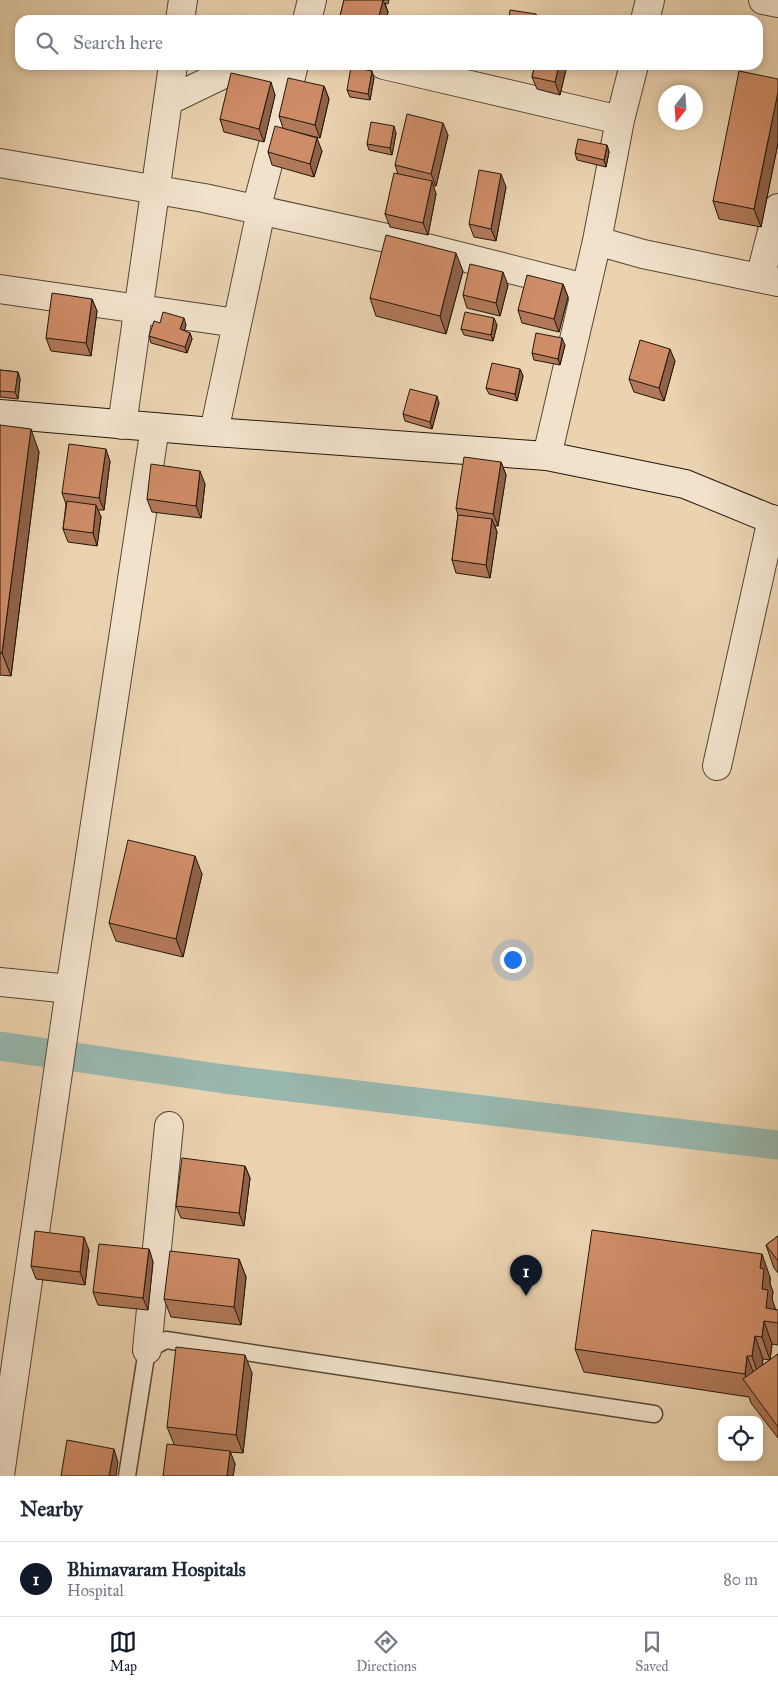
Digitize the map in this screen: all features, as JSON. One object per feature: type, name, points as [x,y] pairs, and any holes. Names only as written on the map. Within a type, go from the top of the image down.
[{"type":"street","points":[[181,15],[183,0]]},
{"type":"street","points":[[308,15],[312,0]]},
{"type":"street","points":[[646,15],[650,0]]},
{"type":"street","points":[[763,0],[778,3]]},
{"type":"street","points":[[122,424],[172,70]]},
{"type":"street","points":[[168,101],[232,70],[292,73],[259,210],[214,432]]},
{"type":"street","points":[[405,70],[620,120]]},
{"type":"street","points":[[547,456],[597,241],[620,120],[633,70]]},
{"type":"street","points":[[0,163],[204,198],[390,240],[586,288]]},
{"type":"street","points":[[597,241],[643,254],[769,280],[778,208]]},
{"type":"street","points":[[0,289],[237,323]]},
{"type":"street","points":[[0,414],[214,432],[547,456],[685,484],[775,520],[717,766]]},
{"type":"street","points":[[0,1475],[70,989],[155,427]]},
{"type":"street","points":[[0,982],[70,989]]},
{"type":"street","points":[[147,1350],[169,1126]]},
{"type":"lane","points":[[127,1476],[147,1350],[166,1340],[654,1414]]},
{"type":"building","points":[[344,0],[383,0],[379,15],[340,15]]},
{"type":"building","points":[[510,10],[536,14],[536,15],[510,15]]},
{"type":"building","points":[[350,70],[372,71],[368,94],[347,90]]},
{"type":"building","points":[[534,70],[558,70],[555,82],[532,77]]},
{"type":"building","points":[[739,71],[778,79],[778,92],[754,209],[713,201]]},
{"type":"building","points":[[231,73],[271,82],[259,129],[220,119]]},
{"type":"building","points":[[288,78],[324,86],[315,125],[279,116]]},
{"type":"building","points":[[407,114],[443,123],[431,174],[395,165]]},
{"type":"building","points":[[371,122],[394,126],[390,148],[367,144]]},
{"type":"building","points":[[275,126],[317,138],[310,164],[268,152]]},
{"type":"building","points":[[578,139],[607,145],[604,160],[575,153]]},
{"type":"building","points":[[479,170],[501,174],[491,229],[469,224]]},
{"type":"building","points":[[394,173],[432,181],[423,223],[385,214]]},
{"type":"building","points":[[386,235],[456,253],[440,316],[370,298]]},
{"type":"building","points":[[470,264],[503,272],[496,303],[463,295]]},
{"type":"building","points":[[527,275],[563,284],[554,319],[518,310]]},
{"type":"building","points":[[52,293],[92,299],[86,343],[46,338]]},
{"type":"building","points":[[163,312],[184,318],[180,329],[190,333],[185,347],[149,336],[154,321],[160,323]]},
{"type":"building","points":[[465,312],[494,318],[491,335],[461,329]]},
{"type":"building","points":[[536,333],[562,338],[558,359],[532,353]]},
{"type":"building","points":[[640,340],[670,349],[659,388],[629,379]]},
{"type":"building","points":[[492,363],[520,369],[515,394],[486,388]]},
{"type":"building","points":[[0,370],[18,372],[15,392],[0,391]]},
{"type":"building","points":[[410,389],[437,396],[430,422],[403,414]]},
{"type":"building","points":[[0,425],[31,429],[2,653],[0,653]]},
{"type":"building","points":[[69,444],[106,449],[99,498],[62,493]]},
{"type":"building","points":[[464,457],[501,462],[493,514],[456,508]]},
{"type":"building","points":[[151,464],[200,471],[196,506],[147,499]]},
{"type":"building","points":[[67,501],[96,505],[93,533],[63,529]]},
{"type":"building","points":[[458,515],[492,519],[486,565],[452,560]]},
{"type":"building","points":[[128,840],[195,856],[176,939],[109,923]]},
{"type":"building","points":[[182,1158],[245,1166],[239,1213],[176,1206]]},
{"type":"building","points":[[592,1230],[762,1254],[760,1268],[764,1269],[762,1289],[768,1290],[766,1308],[778,1310],[778,1323],[764,1321],[762,1337],[755,1336],[752,1356],[747,1356],[745,1374],[575,1349]]},
{"type":"building","points":[[35,1231],[84,1237],[80,1272],[31,1266]]},
{"type":"building","points":[[778,1236],[778,1261],[766,1245]]},
{"type":"building","points":[[99,1244],[149,1249],[143,1298],[93,1292]]},
{"type":"building","points":[[170,1251],[239,1259],[234,1307],[164,1299]]},
{"type":"building","points":[[176,1347],[245,1355],[236,1435],[167,1427]]},
{"type":"building","points":[[778,1354],[778,1427],[743,1379]]},
{"type":"building","points":[[67,1440],[114,1449],[109,1476],[61,1476]]},
{"type":"building","points":[[167,1444],[230,1451],[227,1476],[163,1476]]},
{"type":"waterway","points":[[0,1046],[224,1079],[778,1145]]},
{"type":"place","name":"Bhimavaram Hospitals","points":[[526,1296]]}]
